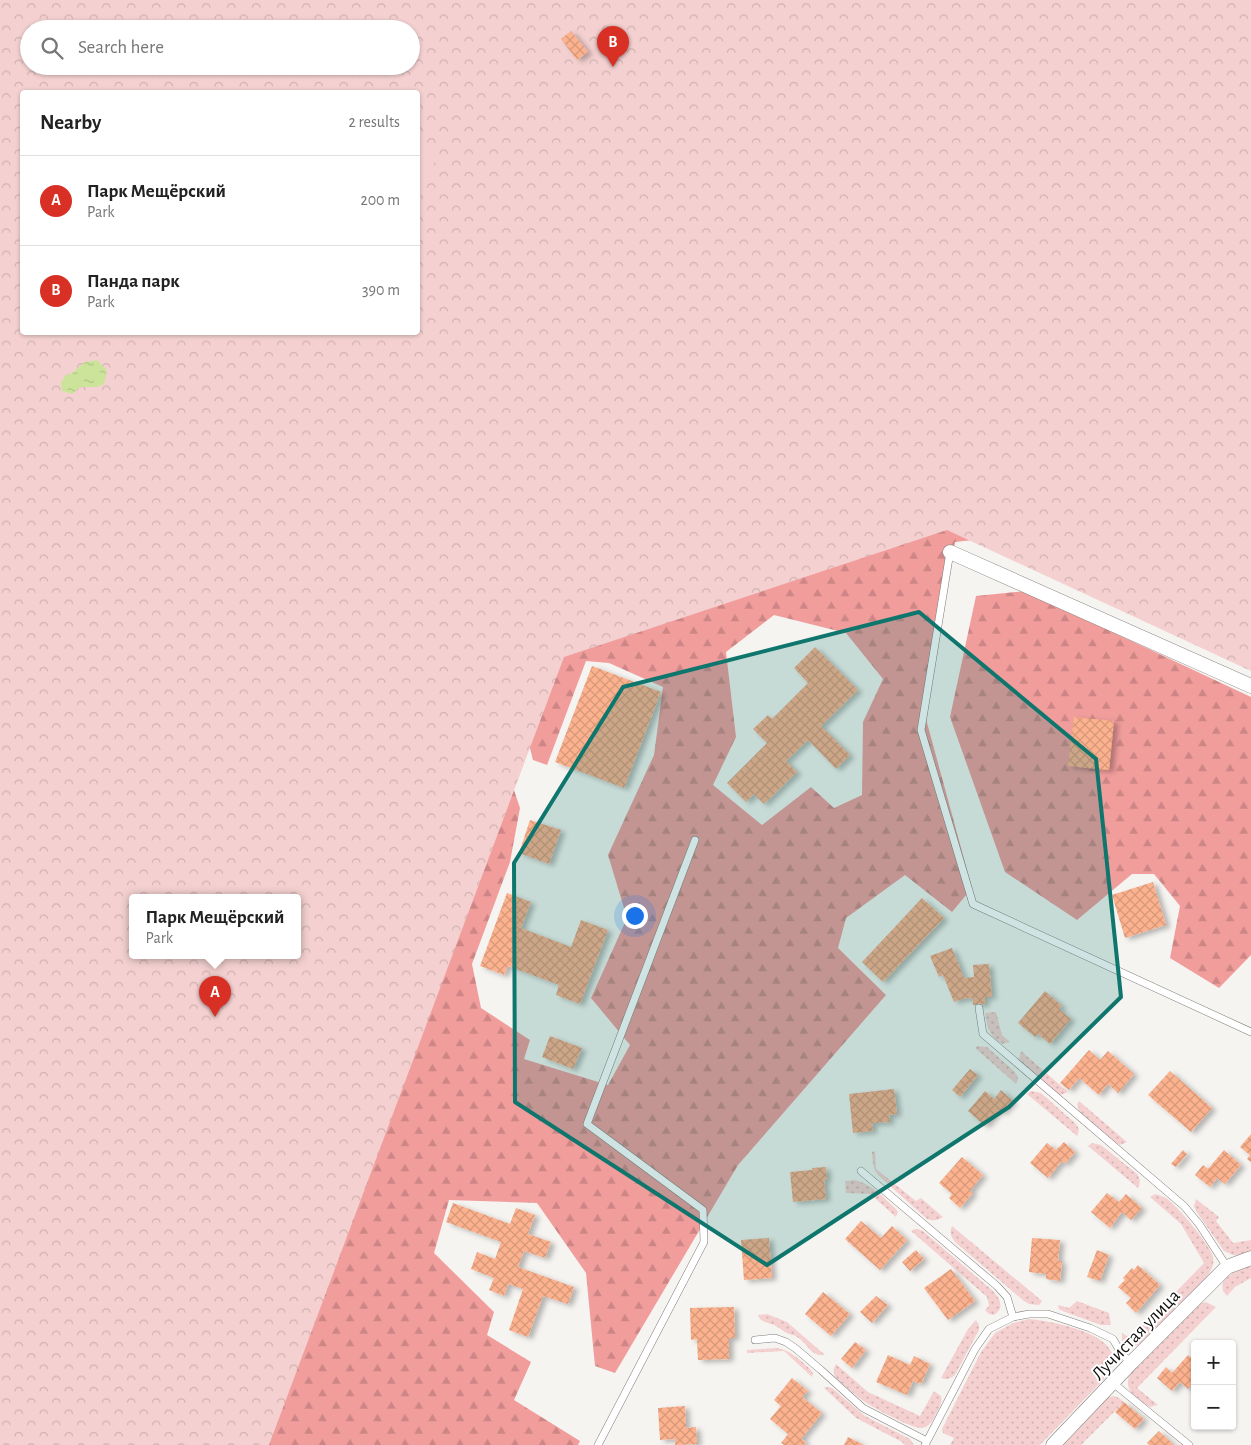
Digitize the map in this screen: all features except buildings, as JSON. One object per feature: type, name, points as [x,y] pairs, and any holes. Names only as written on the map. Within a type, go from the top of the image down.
[{"type":"street","points":[[950,552],[1251,686]]},
{"type":"street","name":"Лучистая улица","points":[[1053,1445],[1130,1363],[1228,1267],[1251,1258]]},
{"type":"lane","points":[[950,552],[921,730],[973,904],[1251,1032]]},
{"type":"lane","points":[[598,1445],[704,1242],[703,1210],[588,1124],[695,840]]},
{"type":"lane","points":[[979,1008],[983,1034],[1184,1206],[1199,1224],[1228,1267]]},
{"type":"lane","points":[[861,1171],[997,1286],[1006,1297],[1013,1317]]},
{"type":"lane","points":[[755,1340],[775,1338],[786,1342],[821,1370],[862,1408],[926,1443],[975,1349],[989,1329],[1013,1317],[1029,1314],[1048,1314],[1090,1328],[1113,1339],[1121,1353],[1130,1363]]},
{"type":"lane","points":[[1113,1383],[1189,1445]]},
{"type":"highlighted area","points":[[919,612],[1096,759],[1121,997],[1009,1107],[767,1265],[515,1102],[514,863],[623,687]]},
{"type":"green space","points":[[0,0],[1251,0],[982,539],[955,542],[926,719],[972,888],[952,912],[905,875],[846,918],[838,948],[886,995],[738,1165],[615,1373],[595,1366],[586,1273],[537,1203],[449,1200],[434,1253],[494,1312],[487,1335],[531,1362],[514,1400],[580,1441],[578,1445],[0,1445],[0,501],[411,335],[420,335],[420,90],[20,90],[20,335],[22,335],[9,412]],"holes":[[[774,615],[846,633],[883,679],[863,722],[862,795],[834,808],[811,787],[762,825],[713,785],[736,737],[726,652]],[[586,661],[609,663],[663,687],[654,755],[608,855],[627,918],[591,998],[630,1045],[608,1085],[524,1059],[530,1040],[481,1008],[472,964],[510,862],[520,808],[499,746],[522,717],[533,760],[547,765]]]},
{"type":"green space","points":[[0,0],[1251,0],[1251,671],[947,530],[564,657],[269,1445],[0,1445]]},
{"type":"green space","points":[[420,140],[440,149],[420,196]]},
{"type":"green space","points":[[1025,591],[1251,697],[1251,955],[1219,988],[1170,958],[1180,906],[1154,874],[1132,874],[1077,920],[1005,872],[950,717],[976,596]]},
{"type":"green space","points":[[996,1012],[1002,1035],[1010,1042],[1003,1044],[999,1042],[990,1032],[985,1013]]},
{"type":"green space","points":[[978,1046],[987,1047],[1014,1071],[1018,1078],[1016,1084],[975,1048]]},
{"type":"green space","points":[[1021,1051],[1068,1092],[1061,1095],[1057,1093],[1022,1063],[1019,1059]]},
{"type":"green space","points":[[1031,1091],[1041,1093],[1074,1122],[1078,1129],[1077,1136],[1027,1094]]},
{"type":"green space","points":[[1079,1101],[1127,1142],[1120,1145],[1116,1143],[1079,1111],[1077,1104]]},
{"type":"green space","points":[[1092,1143],[1101,1145],[1137,1174],[1140,1181],[1138,1188],[1088,1146]]},
{"type":"green space","points":[[875,1151],[876,1169],[916,1201],[921,1198],[943,1217],[935,1220],[927,1219],[879,1176],[873,1165],[872,1152]]},
{"type":"green space","points":[[855,1180],[867,1185],[882,1196],[898,1212],[896,1217],[870,1194],[846,1193],[845,1181]]},
{"type":"green space","points":[[1155,1194],[1166,1198],[1178,1209],[1206,1243],[1211,1251],[1213,1263],[1206,1278],[1146,1340],[1137,1346],[1131,1346],[1122,1341],[1122,1333],[1127,1336],[1136,1333],[1204,1263],[1181,1224],[1150,1197]]},
{"type":"green space","points":[[1196,1199],[1219,1217],[1216,1221],[1233,1243],[1251,1240],[1251,1252],[1239,1256],[1224,1251],[1196,1211],[1194,1206]]},
{"type":"green space","points":[[952,1226],[1042,1301],[1039,1305],[1029,1304],[1024,1301],[956,1243],[951,1235]]},
{"type":"green space","points":[[915,1229],[923,1231],[993,1291],[1000,1303],[999,1309],[994,1315],[989,1314],[985,1310],[989,1306],[987,1297],[911,1231]]},
{"type":"green space","points":[[1251,1265],[1251,1278],[1235,1287],[1227,1296],[1222,1285],[1225,1280],[1234,1272]]},
{"type":"green space","points":[[1077,1301],[1109,1313],[1111,1325],[1101,1325],[1059,1309],[1058,1305],[1069,1308]]},
{"type":"green space","points":[[1206,1302],[1216,1307],[1137,1388],[1158,1405],[1150,1407],[1132,1393],[1129,1389],[1128,1378],[1200,1304]]},
{"type":"green space","points":[[767,1314],[787,1322],[825,1355],[816,1354],[797,1337],[763,1321],[758,1315]]},
{"type":"green space","points":[[1029,1319],[1065,1325],[1092,1335],[1103,1342],[1110,1350],[1113,1359],[1112,1366],[1106,1377],[1040,1445],[950,1445],[954,1438],[943,1433],[942,1429],[981,1352],[995,1333],[1013,1323]]},
{"type":"green space","points":[[976,1320],[979,1330],[955,1375],[948,1379],[941,1378],[968,1329]]},
{"type":"green space","points":[[777,1348],[791,1353],[800,1360],[811,1370],[812,1377],[784,1351],[747,1353],[747,1350]]},
{"type":"green space","points":[[836,1364],[868,1392],[920,1416],[934,1391],[941,1396],[941,1402],[932,1422],[922,1428],[910,1425],[862,1400],[835,1377],[834,1367]]},
{"type":"green space","points":[[824,1388],[832,1388],[865,1416],[910,1439],[914,1445],[905,1445],[856,1418]]},
{"type":"green space","points":[[1114,1396],[1124,1402],[1081,1445],[1060,1445],[1103,1400]]},
{"type":"water","points":[[97,360],[107,370],[104,384],[97,387],[80,387],[72,394],[62,391],[61,382],[66,375],[72,373],[85,362]]},
{"type":"place","name":"Панда парк","points":[[613,67]]},
{"type":"place","name":"Парк Мещёрский","points":[[215,1017]]}]
